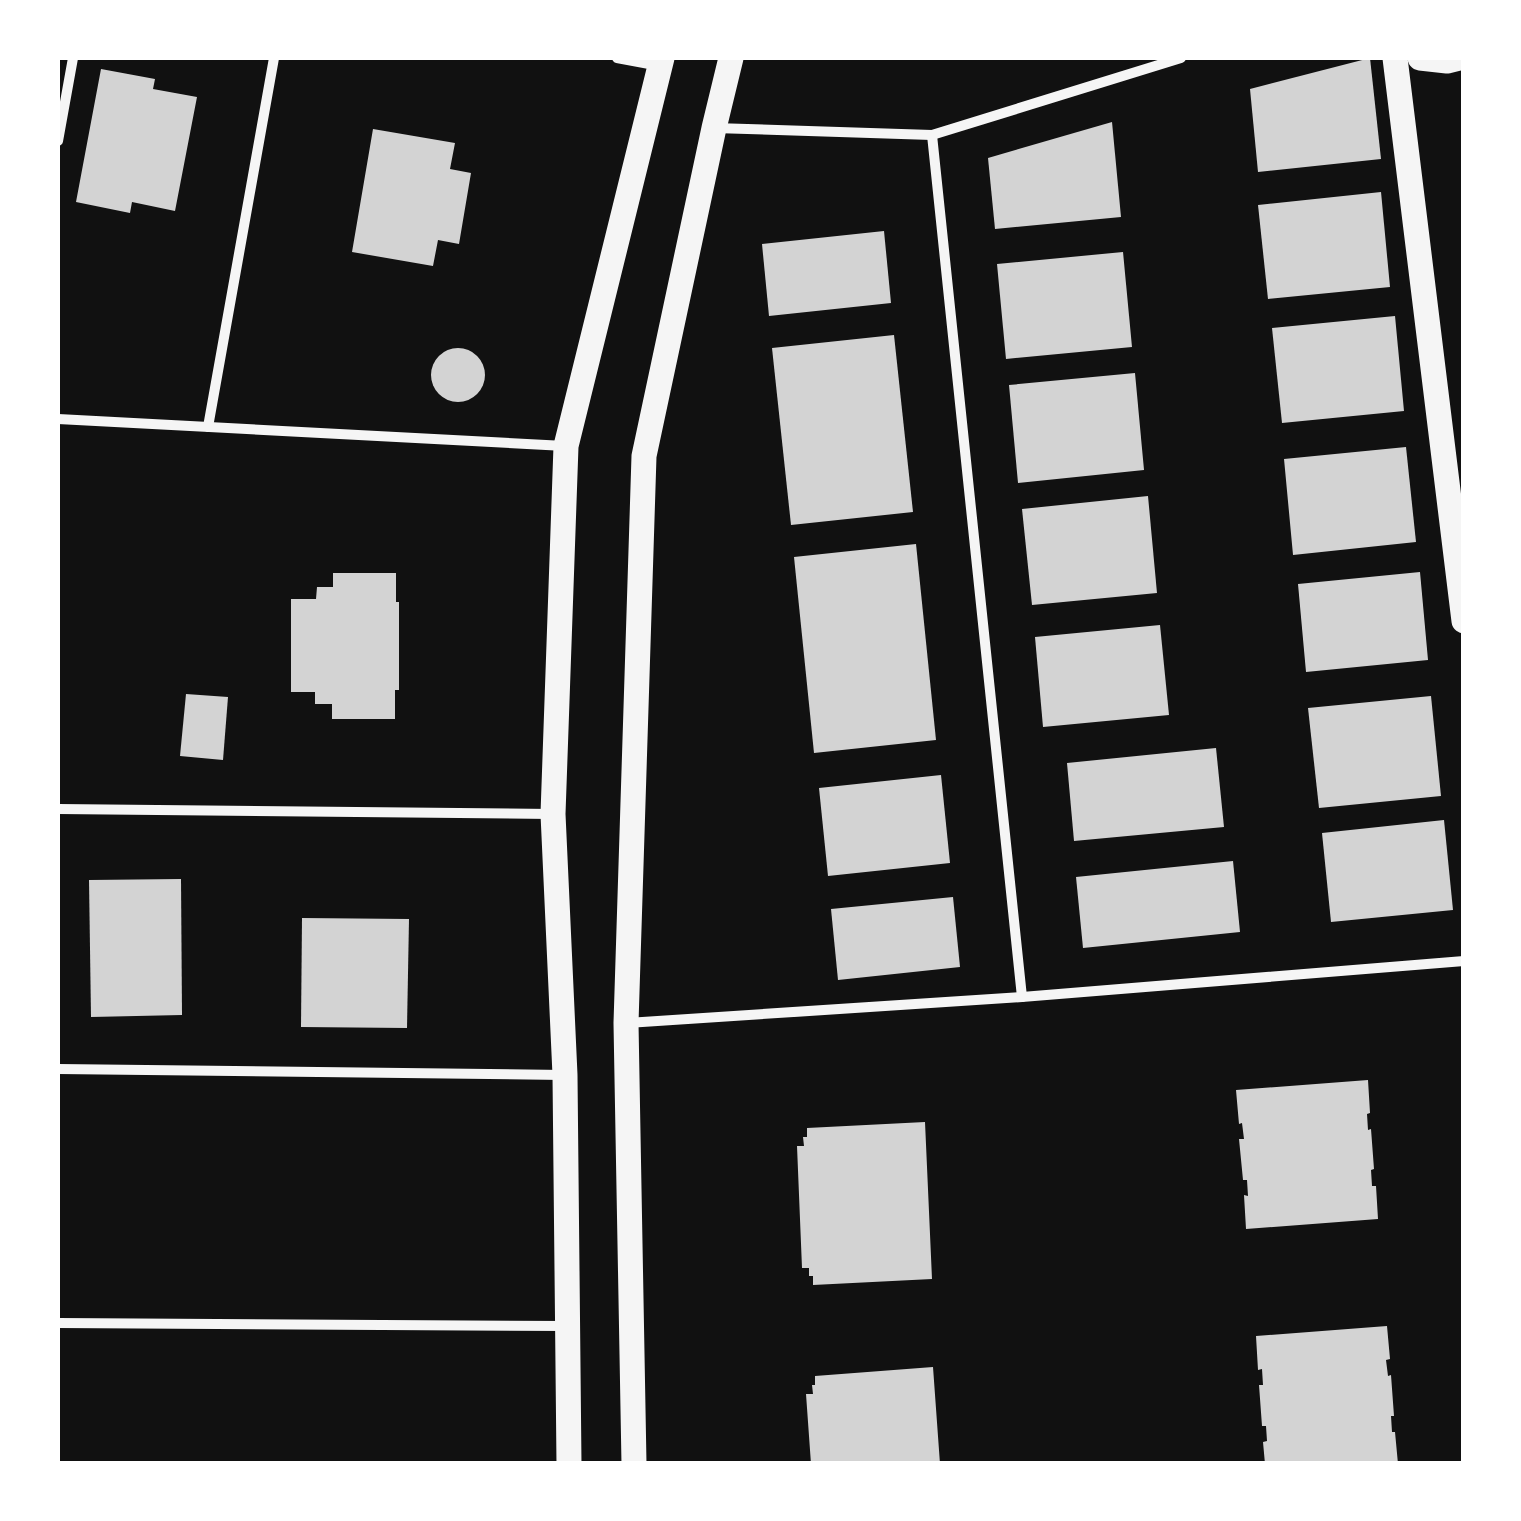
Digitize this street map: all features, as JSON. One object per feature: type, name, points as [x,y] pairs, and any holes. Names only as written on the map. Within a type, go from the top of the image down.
[{"type":"main road","points":[[634,1464],[626,1023],[644,456],[731,58]]},
{"type":"main road","points":[[1395,58],[1464,621]]},
{"type":"main road","points":[[1420,58],[1459,58]]},
{"type":"main road","points":[[569,1464],[565,1075],[553,814],[566,446],[661,62]]},
{"type":"street","points":[[58,141],[74,58]]},
{"type":"street","points":[[208,428],[274,58]]},
{"type":"street","points":[[617,58],[661,62]]},
{"type":"street","points":[[714,128],[932,135],[1180,58]]},
{"type":"street","points":[[932,135],[1022,997]]},
{"type":"street","points":[[58,420],[566,446]]},
{"type":"street","points":[[58,809],[553,814]]},
{"type":"street","points":[[626,1023],[1022,997],[1464,961]]},
{"type":"street","points":[[58,1068],[565,1075]]},
{"type":"street","points":[[58,1323],[567,1326]]},
{"type":"building","points":[[1370,58],[1381,159],[1258,172],[1250,89]]},
{"type":"building","points":[[101,69],[155,79],[153,89],[197,97],[175,211],[132,202],[130,213],[76,202]]},
{"type":"building","points":[[1112,122],[1121,217],[995,229],[988,158]]},
{"type":"building","points":[[373,129],[455,143],[450,169],[471,173],[459,244],[438,240],[433,266],[352,252]]},
{"type":"building","points":[[1381,192],[1390,287],[1268,299],[1258,205]]},
{"type":"building","points":[[884,231],[891,303],[769,316],[762,244]]},
{"type":"building","points":[[1123,252],[1132,347],[1006,359],[997,264]]},
{"type":"building","points":[[1395,316],[1404,411],[1282,423],[1272,328]]},
{"type":"building","points":[[894,335],[913,512],[791,525],[772,348]]},
{"type":"building","points":[[458,348],[477,356],[485,375],[477,394],[458,402],[439,394],[431,375],[439,356]]},
{"type":"building","points":[[1135,373],[1144,470],[1018,483],[1009,385]]},
{"type":"building","points":[[1406,447],[1416,542],[1293,555],[1284,459]]},
{"type":"building","points":[[1148,496],[1157,593],[1032,605],[1022,509]]},
{"type":"building","points":[[916,544],[936,740],[814,753],[794,557]]},
{"type":"building","points":[[1420,572],[1428,660],[1306,672],[1298,584]]},
{"type":"building","points":[[333,573],[396,573],[399,690],[395,690],[395,719],[332,719],[332,704],[315,704],[315,692],[291,692],[291,599],[316,599],[317,587],[333,587]]},
{"type":"building","points":[[1160,625],[1169,715],[1043,727],[1035,637]]},
{"type":"building","points":[[186,694],[228,697],[223,760],[180,756]]},
{"type":"building","points":[[1431,696],[1441,796],[1319,808],[1308,708]]},
{"type":"building","points":[[1216,748],[1224,827],[1074,841],[1067,763]]},
{"type":"building","points":[[941,775],[950,863],[828,876],[819,788]]},
{"type":"building","points":[[1444,820],[1453,910],[1331,922],[1322,833]]},
{"type":"building","points":[[1233,861],[1240,932],[1083,948],[1076,877]]},
{"type":"building","points":[[181,879],[182,1015],[91,1017],[89,880]]},
{"type":"building","points":[[953,897],[960,967],[838,980],[831,909]]},
{"type":"building","points":[[302,918],[409,919],[407,1028],[301,1027]]},
{"type":"building","points":[[1368,1080],[1372,1186],[1376,1186],[1378,1219],[1246,1229],[1247,1180],[1243,1180],[1239,1139],[1244,1139],[1236,1090]]},
{"type":"building","points":[[925,1122],[932,1279],[813,1285],[809,1268],[802,1268],[797,1146],[804,1146],[807,1128]]},
{"type":"building","points":[[1387,1326],[1390,1359],[1386,1360],[1388,1376],[1391,1375],[1392,1432],[1398,1464],[1265,1464],[1266,1426],[1262,1426],[1259,1385],[1263,1385],[1262,1369],[1258,1370],[1256,1336]]},
{"type":"building","points":[[933,1367],[940,1464],[811,1464],[806,1394],[813,1394],[815,1376]]}]
